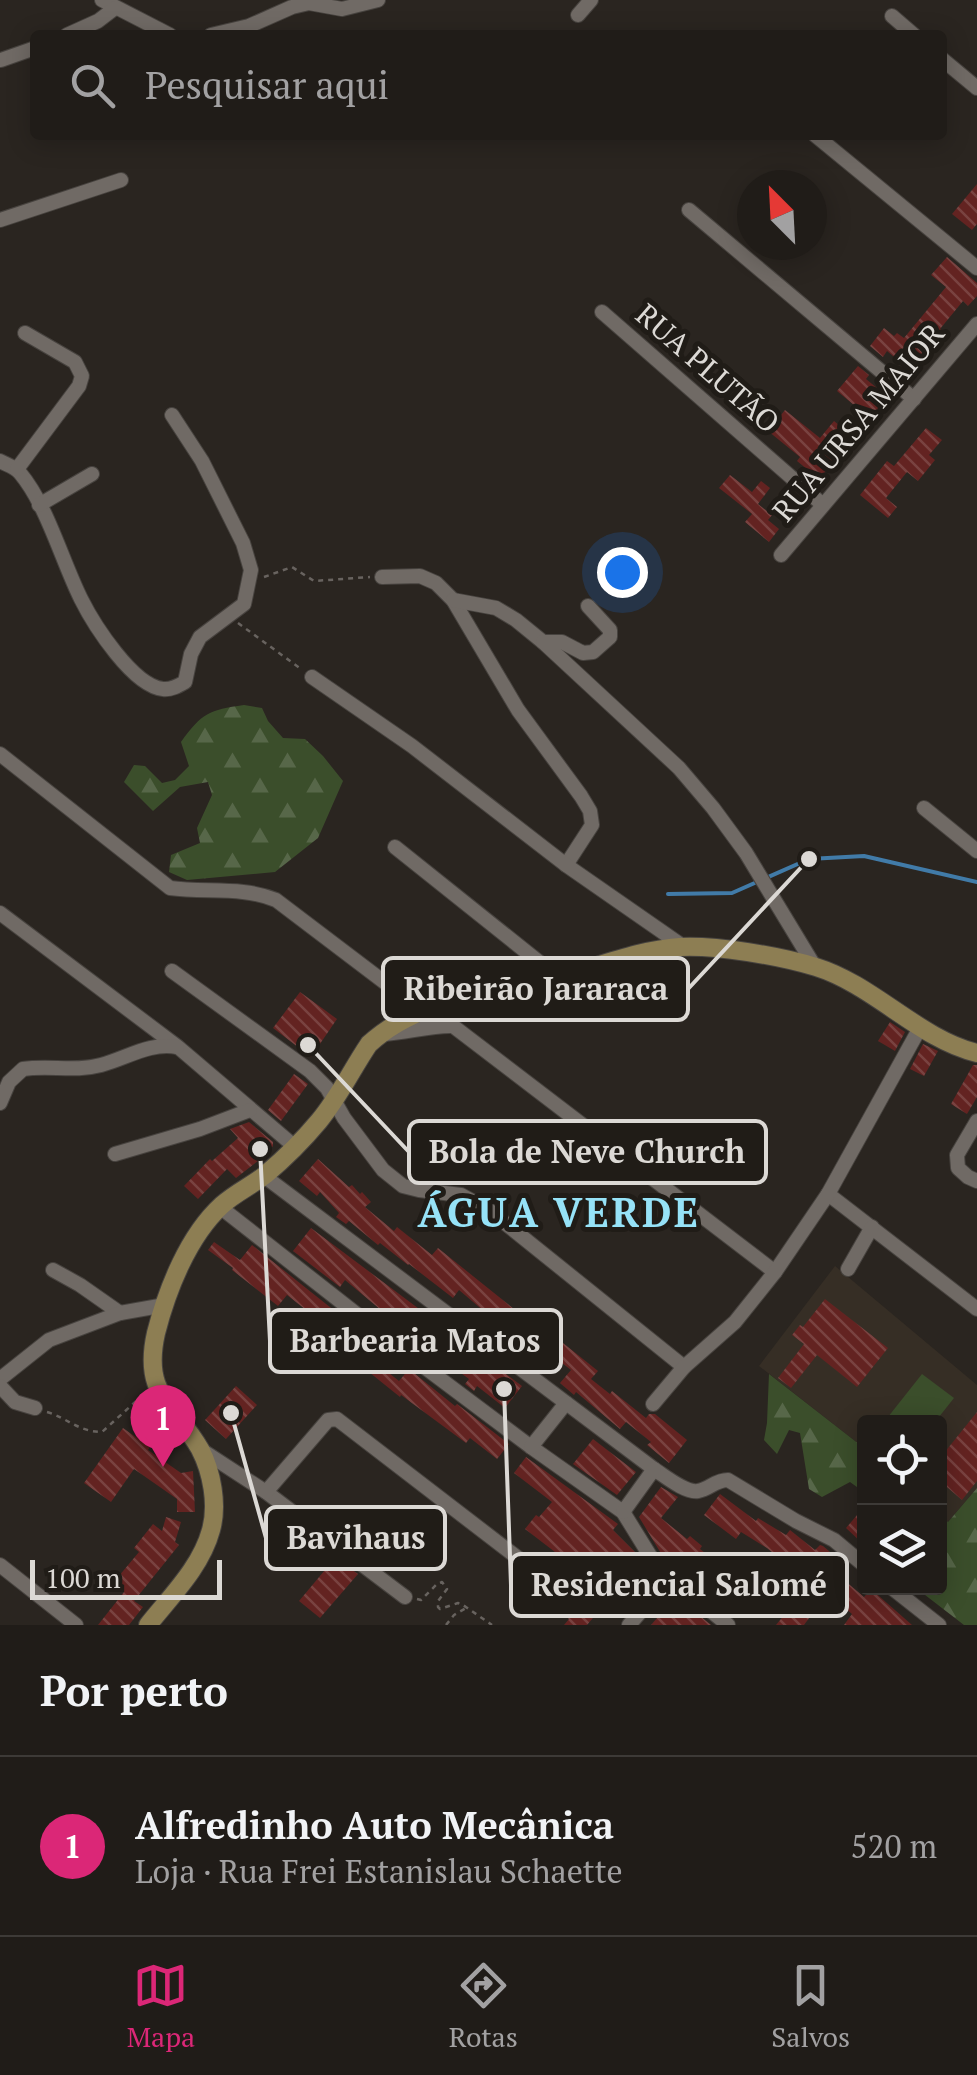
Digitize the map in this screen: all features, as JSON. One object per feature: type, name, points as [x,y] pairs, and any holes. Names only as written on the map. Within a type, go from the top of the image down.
[{"type":"main road","points":[[148,1625],[192,1569],[211,1531],[214,1509],[212,1486],[200,1448],[166,1404],[156,1383],[152,1362],[164,1305],[203,1228],[220,1207],[264,1176],[318,1122],[369,1044],[380,1034],[421,1010],[468,995],[559,978],[650,950],[684,947],[758,954],[815,966],[864,988],[921,1026],[977,1053]]},
{"type":"street","points":[[578,15],[590,0]]},
{"type":"street","points":[[232,30],[310,3],[342,9],[374,1]]},
{"type":"street","points":[[78,30],[98,21],[109,4],[160,30]]},
{"type":"street","points":[[892,16],[908,30]]},
{"type":"street","points":[[1,60],[30,50]]},
{"type":"street","points":[[947,62],[977,88]]},
{"type":"street","points":[[820,140],[977,268]]},
{"type":"street","points":[[0,220],[121,180]]},
{"type":"street","points":[[689,210],[914,399]]},
{"type":"street","name":"RUA PLUTÃO","points":[[602,312],[823,505]]},
{"type":"street","name":"RUA URSA MAIOR","points":[[781,555],[977,324]]},
{"type":"street","points":[[17,469],[79,386],[82,376],[75,362],[25,332]]},
{"type":"street","points":[[0,461],[17,469],[39,504],[82,601],[120,660],[150,684],[164,690],[176,688],[185,682],[191,654],[200,637],[244,604],[251,570],[243,543],[202,461],[172,414]]},
{"type":"street","points":[[39,504],[92,474]]},
{"type":"street","points":[[382,577],[420,576],[453,600],[518,710],[590,811],[592,825],[566,865]]},
{"type":"street","points":[[453,600],[496,608],[516,620],[679,768],[746,853],[815,966]]},
{"type":"street","points":[[543,642],[562,642],[583,652],[593,652],[610,637],[610,630],[588,606]]},
{"type":"street","points":[[312,677],[684,947]]},
{"type":"street","points":[[0,754],[170,888],[242,890],[276,900],[421,1010]]},
{"type":"street","points":[[924,808],[977,851]]},
{"type":"street","points":[[394,846],[559,978]]},
{"type":"street","points":[[4,921],[178,1048],[294,1146]]},
{"type":"street","points":[[172,970],[310,1071],[335,1099],[344,1118],[383,1170],[402,1186],[461,1195],[490,1210],[684,1367]]},
{"type":"street","points":[[380,1034],[453,1026],[775,1272]]},
{"type":"street","points":[[653,1404],[684,1367],[735,1322],[775,1272],[828,1194],[921,1026]]},
{"type":"street","points":[[0,1103],[9,1082],[22,1070],[84,1068],[142,1049],[178,1048]]},
{"type":"street","points":[[115,1154],[250,1110]]},
{"type":"street","points":[[977,1121],[957,1156],[958,1168],[977,1181]]},
{"type":"street","points":[[264,1176],[654,1469],[690,1490],[728,1480],[834,1540],[857,1559]]},
{"type":"street","points":[[828,1194],[977,1308]]},
{"type":"street","points":[[220,1207],[531,1447],[623,1512],[657,1567],[728,1625]]},
{"type":"street","points":[[848,1269],[872,1227]]},
{"type":"street","points":[[52,1270],[120,1313]]},
{"type":"street","points":[[35,1408],[14,1402],[0,1383],[48,1340],[120,1313],[164,1305]]},
{"type":"street","points":[[531,1447],[566,1403]]},
{"type":"street","points":[[266,1492],[328,1420],[338,1418],[553,1585]]},
{"type":"street","points":[[200,1448],[266,1492],[405,1597]]},
{"type":"street","points":[[623,1512],[654,1469]]},
{"type":"street","points":[[0,1565],[76,1625]]},
{"type":"street","points":[[629,1625],[669,1579]]},
{"type":"street","points":[[901,1595],[939,1625]]},
{"type":"path","points":[[264,578],[292,567],[314,581],[382,577]]},
{"type":"path","points":[[229,616],[248,618]]},
{"type":"path","points":[[229,616],[312,677]]},
{"type":"path","points":[[35,1408],[89,1432],[102,1432],[156,1383]]},
{"type":"path","points":[[405,1597],[421,1600],[442,1582],[447,1589],[438,1602],[440,1610],[458,1604],[469,1607],[492,1625]]},
{"type":"path","points":[[446,1625],[469,1607]]},
{"type":"shaded area","points":[[835,1266],[977,1385],[977,1488],[947,1523],[947,1415],[857,1415],[857,1443],[759,1366]]},
{"type":"green space","points":[[244,705],[262,708],[283,738],[305,739],[343,781],[318,838],[275,872],[187,880],[169,872],[171,855],[200,843],[197,828],[212,795],[208,782],[180,787],[153,811],[124,782],[134,765],[145,766],[162,783],[175,780],[189,766],[181,742],[195,725],[214,711]]},
{"type":"green space","points":[[769,1374],[857,1443],[857,1487],[850,1482],[822,1497],[809,1489],[800,1433],[789,1430],[777,1454],[764,1440]]},
{"type":"green space","points":[[922,1374],[954,1398],[941,1415],[890,1415]]},
{"type":"green space","points":[[977,1488],[977,1625],[964,1625],[925,1595],[947,1595],[948,1522]]},
{"type":"building","points":[[977,184],[977,224],[972,230],[952,214]]},
{"type":"building","points":[[947,257],[977,283],[977,296],[968,306],[963,301],[940,329],[947,334],[913,373],[887,351],[883,357],[870,346],[884,328],[904,338],[946,287],[931,275]]},
{"type":"building","points":[[858,366],[869,375],[866,379],[889,398],[875,416],[869,411],[866,415],[837,391]]},
{"type":"building","points":[[785,410],[820,438],[834,421],[855,438],[819,479],[768,431]]},
{"type":"building","points":[[926,428],[942,440],[929,455],[935,460],[918,481],[907,472],[886,498],[897,507],[888,518],[860,495],[887,461],[894,466]]},
{"type":"building","points":[[730,475],[752,492],[761,481],[770,488],[758,504],[772,515],[768,520],[779,529],[769,542],[745,522],[752,514],[719,488]]},
{"type":"building","points":[[300,992],[337,1019],[311,1057],[273,1028]]},
{"type":"building","points":[[890,1022],[905,1032],[895,1051],[878,1041]]},
{"type":"building","points":[[923,1044],[938,1051],[924,1076],[910,1069]]},
{"type":"building","points":[[973,1065],[977,1065],[977,1097],[967,1114],[951,1104]]},
{"type":"building","points":[[294,1074],[308,1084],[281,1121],[268,1110]]},
{"type":"building","points":[[249,1122],[273,1146],[236,1178],[227,1169],[198,1199],[184,1186],[238,1138],[230,1129]]},
{"type":"building","points":[[318,1159],[349,1187],[362,1192],[371,1202],[365,1207],[394,1231],[397,1227],[432,1255],[438,1248],[524,1317],[506,1339],[487,1324],[492,1318],[459,1290],[453,1298],[349,1221],[346,1224],[336,1217],[339,1213],[320,1192],[317,1196],[299,1181]]},
{"type":"building","points":[[311,1228],[522,1386],[505,1408],[477,1386],[474,1391],[465,1384],[469,1379],[443,1360],[446,1356],[390,1311],[387,1315],[345,1280],[340,1287],[293,1251]]},
{"type":"building","points":[[214,1242],[240,1260],[252,1245],[370,1339],[365,1346],[388,1364],[384,1369],[399,1381],[409,1369],[509,1444],[497,1459],[470,1438],[466,1443],[359,1364],[361,1361],[315,1327],[320,1321],[287,1295],[278,1306],[232,1270],[208,1250]]},
{"type":"building","points":[[825,1299],[888,1348],[857,1387],[817,1355],[791,1388],[778,1378],[804,1344],[792,1335]]},
{"type":"building","points":[[558,1339],[598,1371],[591,1379],[610,1394],[612,1391],[646,1418],[655,1414],[687,1440],[669,1463],[626,1422],[620,1429],[560,1383],[571,1370],[548,1352]]},
{"type":"building","points":[[236,1386],[257,1405],[226,1439],[205,1420]]},
{"type":"building","points":[[977,1412],[977,1481],[962,1500],[947,1487],[947,1449]]},
{"type":"building","points":[[123,1428],[181,1473],[193,1471],[195,1512],[177,1512],[177,1499],[134,1469],[111,1502],[84,1483]]},
{"type":"building","points":[[593,1439],[636,1472],[617,1495],[573,1464]]},
{"type":"building","points":[[526,1457],[618,1524],[613,1530],[635,1552],[610,1581],[629,1596],[614,1613],[604,1605],[587,1625],[564,1625],[569,1619],[561,1612],[592,1576],[571,1559],[567,1565],[525,1529],[552,1502],[514,1473]]},
{"type":"building","points":[[661,1487],[678,1497],[661,1518],[687,1539],[690,1536],[702,1546],[700,1549],[762,1598],[751,1611],[729,1593],[726,1597],[703,1579],[701,1582],[665,1552],[662,1555],[639,1517]]},
{"type":"building","points":[[720,1494],[756,1521],[758,1518],[786,1535],[790,1530],[815,1550],[823,1546],[845,1565],[837,1574],[857,1595],[878,1595],[912,1625],[844,1625],[852,1614],[788,1559],[785,1563],[741,1532],[736,1539],[704,1515]]},
{"type":"building","points":[[857,1515],[857,1538],[846,1528]]},
{"type":"building","points":[[166,1517],[181,1522],[175,1542],[179,1545],[134,1601],[143,1607],[129,1625],[98,1625],[124,1592],[113,1583],[139,1552],[134,1548],[153,1524],[162,1531]]},
{"type":"building","points":[[335,1558],[358,1574],[320,1618],[299,1601]]},
{"type":"building","points":[[676,1596],[711,1625],[651,1625]]},
{"type":"building","points":[[799,1597],[815,1610],[804,1625],[776,1625]]},
{"type":"waterway","points":[[668,894],[732,893],[809,859],[864,856],[977,882]]},
{"type":"place","name":"Ribeirão Jararaca","points":[[809,859]]},
{"type":"place","name":"Bola de Neve Church","points":[[308,1045]]},
{"type":"place","name":"Barbearia Matos","points":[[260,1149]]},
{"type":"place","name":"Residencial Salomé","points":[[504,1389]]},
{"type":"place","name":"Bavihaus","points":[[231,1413]]},
{"type":"place","name":"Alfredinho Auto Mecânica","points":[[163,1467]]},
{"type":"district","name":"ÁGUA VERDE","points":[[559,1211]]}]
